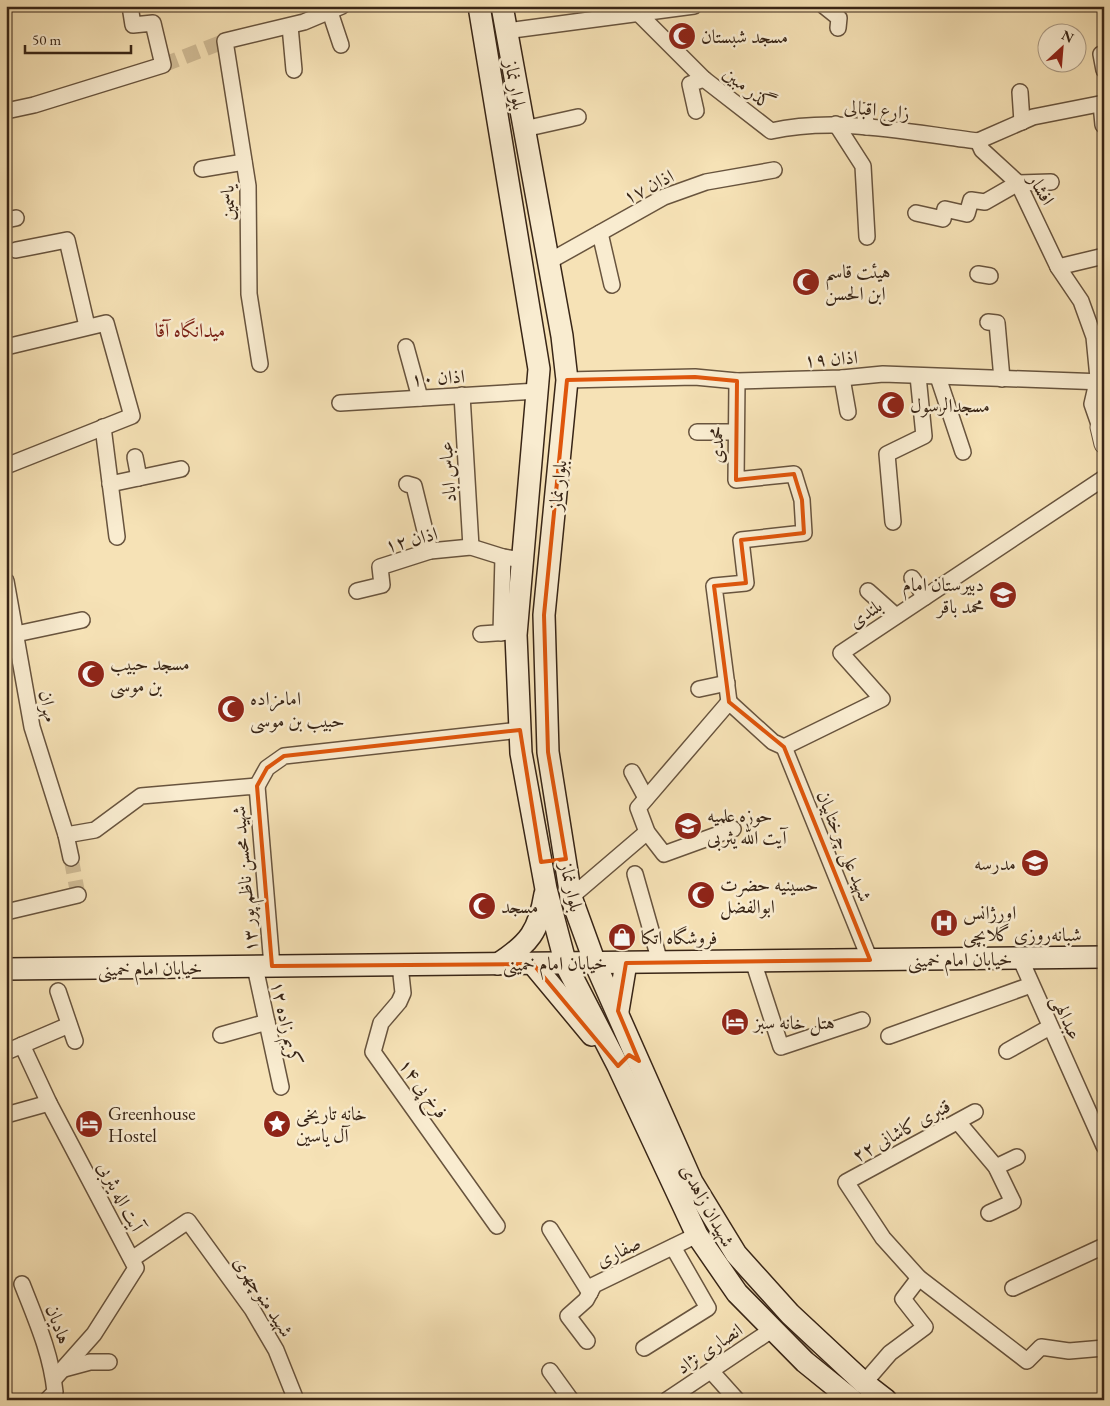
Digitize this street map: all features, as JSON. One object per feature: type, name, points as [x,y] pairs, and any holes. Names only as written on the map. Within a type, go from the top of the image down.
[{"type":"main road","name":"بلوار نماز","points":[[479,6],[539,369],[538,391],[513,558],[508,632],[520,730],[520,753],[546,889],[566,965]]},
{"type":"main road","name":"بلوار نماز","points":[[502,6],[562,336],[567,380],[544,615],[548,752],[571,897],[595,963]]},
{"type":"main road","points":[[541,862],[566,859]]},
{"type":"main road","points":[[498,964],[524,946],[532,935],[539,923],[546,889]]},
{"type":"main road","name":"خیابان امام خمینی","points":[[6,969],[566,965],[660,962],[1104,958]]},
{"type":"main road","name":"شهیدان زاهدی","points":[[595,963],[618,1011],[692,1182],[736,1254],[858,1391]]},
{"type":"main road","points":[[618,1011],[626,963]]},
{"type":"main road","points":[[533,964],[618,1066],[627,1057],[633,1057],[639,1061]]},
{"type":"main road","name":"شهیدان زاهدی","points":[[566,965],[618,1066],[697,1235],[737,1293],[805,1362],[858,1391],[886,1400]]},
{"type":"street","points":[[6,111],[34,105],[163,65],[153,23],[133,25],[130,6]]},
{"type":"street","points":[[506,30],[694,6]]},
{"type":"street","points":[[824,6],[839,18],[838,28]]},
{"type":"street","points":[[294,70],[290,26],[336,9],[341,45]]},
{"type":"street","name":"گذر مبین","points":[[639,14],[704,79],[771,131]]},
{"type":"street","name":"یاسمین","points":[[260,364],[249,294],[248,186],[225,41],[290,26]]},
{"type":"street","points":[[1102,53],[1104,70]]},
{"type":"street","points":[[696,111],[690,84],[704,79]]},
{"type":"street","points":[[1020,92],[1022,122]]},
{"type":"street","points":[[978,141],[1033,117],[1102,104],[1103,125]]},
{"type":"street","points":[[864,111],[867,127]]},
{"type":"street","points":[[524,129],[578,117]]},
{"type":"street","points":[[836,124],[863,166],[866,237]]},
{"type":"street","name":"زارع اقبالی","points":[[771,131],[795,126],[836,124],[978,141]]},
{"type":"street","name":"افشار","points":[[978,141],[982,150],[1018,183],[1058,267],[1081,301],[1094,337],[1100,382],[1092,404],[1102,432]]},
{"type":"street","points":[[202,169],[244,162]]},
{"type":"street","name":"اذان ۱۷","points":[[548,262],[664,197],[706,182],[774,170]]},
{"type":"street","points":[[916,213],[943,219],[945,208],[967,214],[971,200],[984,202],[1018,183],[1051,182]]},
{"type":"street","points":[[600,233],[612,284]]},
{"type":"street","points":[[16,250],[67,240],[86,326]]},
{"type":"street","points":[[1058,267],[1104,256]]},
{"type":"street","points":[[988,322],[997,322],[1002,379]]},
{"type":"street","points":[[6,347],[86,326],[106,323],[132,416],[6,466]]},
{"type":"street","points":[[406,347],[420,398]]},
{"type":"street","name":"اذان ۱۹","points":[[567,380],[696,377],[737,382],[842,378],[883,374],[1100,382]]},
{"type":"street","points":[[893,522],[887,454],[924,436],[918,376]]},
{"type":"street","points":[[938,377],[963,452]]},
{"type":"street","points":[[842,378],[848,412]]},
{"type":"street","name":"محمدی","points":[[727,683],[714,586],[746,583],[741,540],[804,533],[802,500],[794,474],[736,480],[737,382]]},
{"type":"street","name":"اذان ۱۰","points":[[340,403],[538,391]]},
{"type":"street","name":"عباس اباد","points":[[462,395],[472,547]]},
{"type":"street","points":[[103,427],[117,537]]},
{"type":"street","points":[[697,432],[736,432]]},
{"type":"street","points":[[135,456],[139,478]]},
{"type":"street","points":[[110,484],[181,469]]},
{"type":"street","name":"بلندی","points":[[784,747],[882,699],[841,653],[1104,478]]},
{"type":"street","points":[[406,484],[414,486],[430,551]]},
{"type":"street","name":"اذان ۱۲","points":[[357,591],[382,585],[380,567],[430,551],[472,547],[513,558]]},
{"type":"street","points":[[912,578],[925,597]]},
{"type":"street","name":"مهران","points":[[6,581],[32,727],[66,835],[71,858]]},
{"type":"street","points":[[868,591],[896,616]]},
{"type":"street","points":[[16,634],[82,620]]},
{"type":"street","points":[[482,634],[508,632]]},
{"type":"street","points":[[700,689],[727,683],[729,702],[773,742],[784,747]]},
{"type":"street","points":[[729,702],[638,808],[647,832],[664,854],[732,829]]},
{"type":"street","points":[[257,786],[266,768],[284,756],[520,730]]},
{"type":"street","name":"شهید علی چرختابیان","points":[[784,747],[870,960]]},
{"type":"street","points":[[632,772],[646,798]]},
{"type":"street","name":"شهید محسن ناظم پور ۱۳","points":[[66,835],[95,830],[141,796],[257,786],[263,966]]},
{"type":"street","points":[[571,897],[647,832]]},
{"type":"street","points":[[635,874],[660,962]]},
{"type":"street","points":[[6,912],[78,895]]},
{"type":"street","name":"عبدالهی","points":[[1020,958],[1104,1146]]},
{"type":"street","points":[[753,961],[781,1047],[862,1020]]},
{"type":"street","name":"فرخ پی ۱۴","points":[[400,965],[402,993],[399,1002],[381,1023],[373,1052],[497,1226]]},
{"type":"street","name":"کریم زاده ۱۲","points":[[263,966],[267,1022],[281,1087]]},
{"type":"street","points":[[889,1036],[1032,985]]},
{"type":"street","points":[[58,991],[74,1041]]},
{"type":"street","points":[[222,1035],[267,1022]]},
{"type":"street","points":[[6,1052],[69,1025]]},
{"type":"street","points":[[1007,1051],[1050,1027]]},
{"type":"street","name":"آیت اله یثربی","points":[[22,1045],[49,1103],[132,1259]]},
{"type":"street","points":[[6,1115],[49,1103]]},
{"type":"street","name":"قنبری کاشانی ۲۲","points":[[918,1278],[883,1238],[846,1182],[975,1112]]},
{"type":"street","points":[[958,1122],[996,1167],[1013,1202],[989,1213]]},
{"type":"street","points":[[996,1167],[1017,1157]]},
{"type":"street","name":"شهید منوچهری","points":[[132,1259],[188,1221],[252,1310],[276,1350],[296,1400]]},
{"type":"street","points":[[550,1229],[590,1293]]},
{"type":"street","name":"صفاری","points":[[587,1342],[568,1316],[586,1300],[594,1285],[697,1235]]},
{"type":"street","points":[[644,1348],[708,1308],[673,1246]]},
{"type":"street","points":[[1013,1288],[1104,1246]]},
{"type":"street","points":[[47,1400],[55,1392],[59,1374],[94,1334],[136,1268],[132,1259]]},
{"type":"street","points":[[858,1391],[890,1354],[925,1327],[903,1299],[918,1278],[1027,1362],[1041,1347],[1069,1351],[1104,1348]]},
{"type":"street","name":"هادیان","points":[[22,1284],[59,1374]]},
{"type":"street","name":"انصاری نژاد","points":[[667,1400],[773,1329]]},
{"type":"street","points":[[59,1374],[90,1362],[109,1362]]},
{"type":"street","points":[[550,1371],[571,1400]]},
{"type":"street","points":[[711,1371],[737,1400]]},
{"type":"highlighted area","points":[[695,377],[737,381],[736,480],[794,474],[802,500],[804,533],[741,540],[746,583],[714,586],[729,702],[784,747],[870,960],[626,963],[618,1011],[639,1061],[629,1055],[618,1066],[533,964],[272,966],[257,786],[267,768],[284,756],[520,730],[541,862],[566,859],[548,752],[544,615],[567,380]]},
{"type":"tunnel","points":[[163,65],[225,41]]},
{"type":"tunnel","points":[[71,858],[78,895]]},
{"type":"place","name":"مسجد شبستان","points":[[682,36]]},
{"type":"place","name":"هیئت قاسم ابن الحسن","points":[[806,282]]},
{"type":"place","name":"مسجدالرسول","points":[[891,405]]},
{"type":"place","name":"دبیرستان امام محمد باقر","points":[[1003,595]]},
{"type":"place","name":"مسجد حبیب بن موسی","points":[[91,674]]},
{"type":"place","name":"امامزاده حبیب بن موسی","points":[[231,709]]},
{"type":"place","name":"حوزه علمیه آیت الله یثربی","points":[[688,826]]},
{"type":"place","name":"مدرسه","points":[[1035,863]]},
{"type":"place","name":"حسینیه حضرت ابوالفضل","points":[[701,895]]},
{"type":"place","name":"مسجد","points":[[482,906]]},
{"type":"place","name":"اورژانس شبانه‌روزی گلابچی","points":[[944,923]]},
{"type":"place","name":"فروشگاه اتکا","points":[[622,937]]},
{"type":"place","name":"هتل خانه سبز","points":[[735,1022]]},
{"type":"place","name":"Greenhouse Hostel","points":[[89,1124]]},
{"type":"place","name":"خانه تاریخی آل یاسین","points":[[277,1124]]},
{"type":"district","name":"میدانگاه آقا","points":[[190,330]]}]
